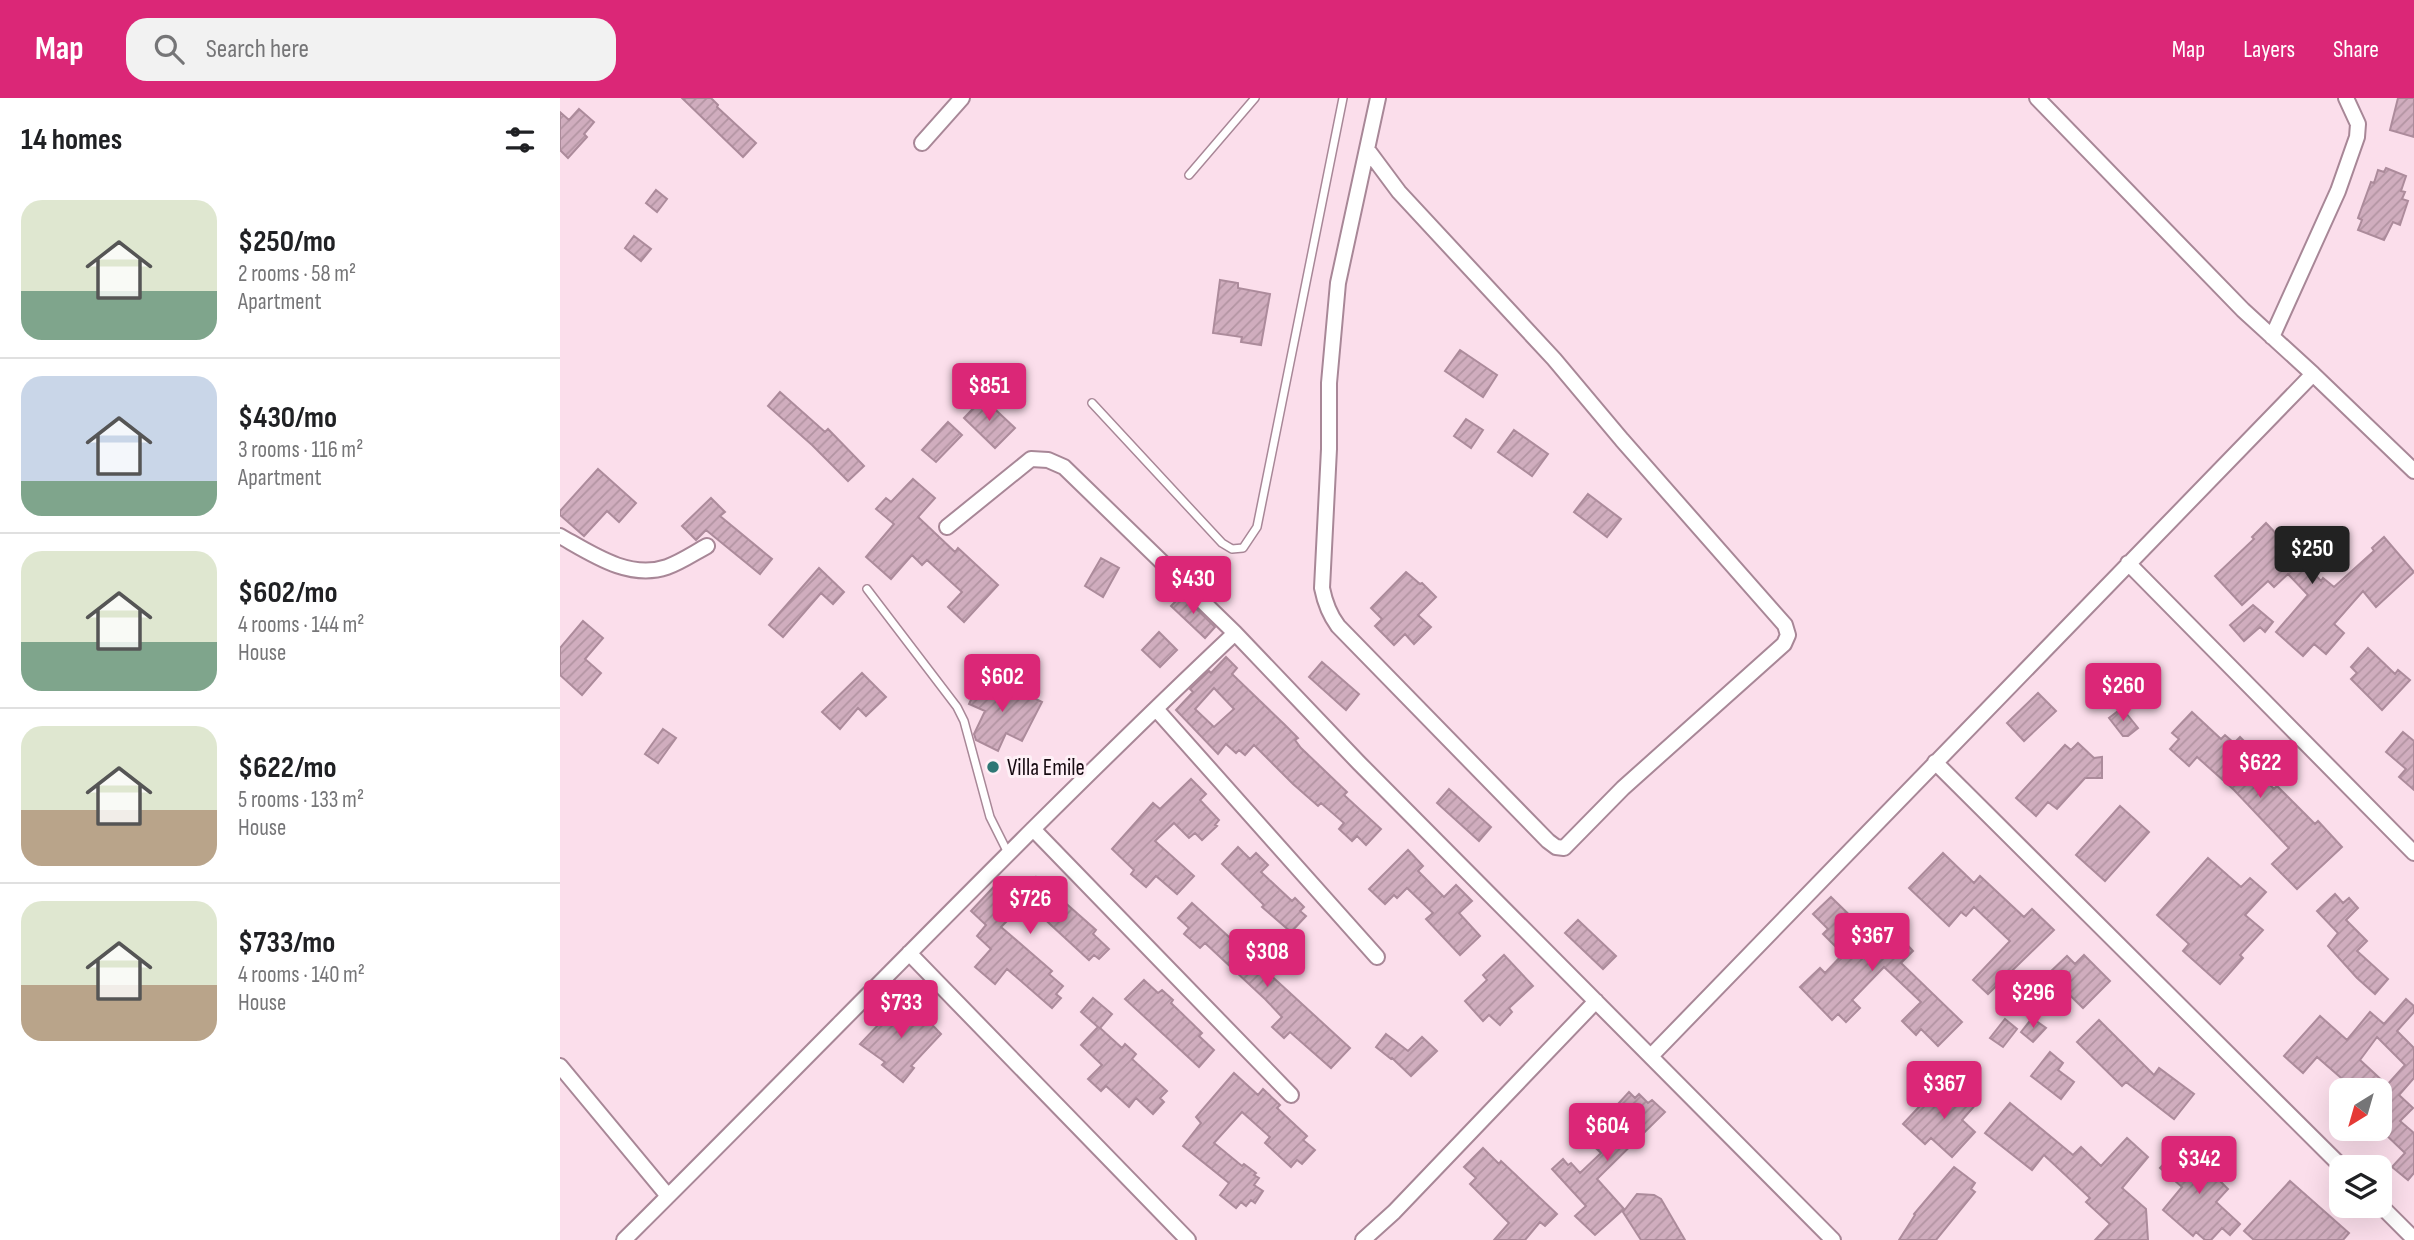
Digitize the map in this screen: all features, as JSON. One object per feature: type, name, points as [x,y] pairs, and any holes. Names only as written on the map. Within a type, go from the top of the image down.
[{"type":"street","points":[[922,143],[962,98]]},
{"type":"street","points":[[1367,149],[1399,192],[1554,359],[1786,625],[1788,635],[1784,644],[1613,797],[1564,848],[1556,847],[1548,841],[1395,685],[1338,626],[1324,601],[1322,588],[1329,449],[1329,383],[1338,283],[1378,98]]},
{"type":"street","points":[[2272,337],[2338,191],[2357,137],[2358,124],[2346,98]]},
{"type":"street","points":[[2043,101],[2243,310],[2414,471]]},
{"type":"street","points":[[1651,1056],[2313,374]]},
{"type":"street","points":[[947,527],[1031,459],[1048,460],[1063,467],[1235,633],[1359,763],[1833,1240]]},
{"type":"street","points":[[560,536],[622,568],[650,570],[668,566],[707,546]]},
{"type":"street","points":[[2128,563],[2414,853]]},
{"type":"street","points":[[624,1240],[1033,829],[1235,633]]},
{"type":"street","points":[[1156,709],[1377,957]]},
{"type":"street","points":[[1935,762],[2330,1155]]},
{"type":"street","points":[[1033,829],[1292,1095]]},
{"type":"street","points":[[909,953],[1188,1240]]},
{"type":"street","points":[[1363,1240],[1394,1212],[1596,1001]]},
{"type":"street","points":[[560,1066],[668,1196]]},
{"type":"street","points":[[2392,1217],[2414,1239]]},
{"type":"lane","points":[[1189,175],[1255,98]]},
{"type":"lane","points":[[1091,403],[1222,543],[1232,549],[1243,548],[1257,527],[1343,98]]},
{"type":"lane","points":[[867,589],[957,707],[964,721],[990,817],[1008,854]]},
{"type":"building","points":[[682,98],[711,98],[717,107],[756,143],[743,157]]},
{"type":"building","points":[[2398,98],[2414,98],[2414,137],[2390,130]]},
{"type":"building","points":[[579,109],[594,122],[584,134],[587,137],[568,158],[560,150],[560,112],[569,120]]},
{"type":"building","points":[[2386,168],[2406,176],[2401,191],[2405,192],[2402,199],[2408,201],[2400,225],[2393,222],[2384,240],[2358,230],[2362,220],[2358,218],[2371,182],[2374,183],[2378,170],[2384,172]]},
{"type":"building","points":[[656,190],[667,199],[657,212],[646,203]]},
{"type":"building","points":[[634,236],[651,249],[641,261],[625,248]]},
{"type":"building","points":[[1220,280],[1238,283],[1238,288],[1270,294],[1261,345],[1241,342],[1242,337],[1213,333]]},
{"type":"building","points":[[1460,350],[1497,375],[1483,397],[1445,371]]},
{"type":"building","points":[[780,392],[825,432],[828,429],[864,466],[848,481],[768,406]]},
{"type":"building","points":[[983,398],[1015,428],[995,448],[964,418]]},
{"type":"building","points":[[1466,419],[1483,430],[1471,448],[1454,436]]},
{"type":"building","points":[[948,422],[962,435],[936,462],[922,450]]},
{"type":"building","points":[[1514,430],[1548,454],[1532,476],[1498,452]]},
{"type":"building","points":[[598,469],[636,503],[619,522],[607,511],[584,536],[560,515],[560,511]]},
{"type":"building","points":[[913,479],[935,498],[918,517],[955,552],[958,548],[998,585],[964,622],[948,607],[962,592],[927,560],[922,565],[912,555],[891,579],[866,557],[894,524],[876,509],[886,498],[891,502]]},
{"type":"building","points":[[1588,494],[1621,519],[1607,537],[1574,512]]},
{"type":"building","points":[[711,498],[725,512],[720,516],[772,559],[760,574],[706,530],[696,540],[682,526]]},
{"type":"building","points":[[2266,523],[2321,581],[2323,578],[2334,587],[2374,551],[2372,548],[2384,537],[2414,572],[2376,607],[2363,591],[2334,624],[2344,633],[2326,654],[2314,644],[2303,656],[2276,632],[2308,595],[2288,574],[2274,587],[2268,581],[2242,605],[2215,576],[2254,539],[2252,537]]},
{"type":"building","points":[[1101,558],[1119,568],[1103,597],[1085,586]]},
{"type":"building","points":[[819,568],[844,592],[833,604],[821,593],[783,637],[769,625]]},
{"type":"building","points":[[1406,572],[1436,597],[1418,615],[1431,627],[1414,644],[1405,634],[1394,645],[1375,626],[1382,619],[1371,608]]},
{"type":"building","points":[[1182,595],[1215,627],[1205,638],[1171,606]]},
{"type":"building","points":[[2253,605],[2273,622],[2265,632],[2260,627],[2244,641],[2230,625]]},
{"type":"building","points":[[583,621],[603,638],[585,659],[601,673],[582,695],[560,675],[560,648]]},
{"type":"building","points":[[1159,632],[1177,650],[1160,667],[1142,650]]},
{"type":"building","points":[[2368,648],[2395,674],[2398,670],[2410,680],[2382,710],[2351,679],[2357,673],[2351,667]]},
{"type":"building","points":[[1226,657],[1237,668],[1232,674],[1298,738],[1295,740],[1301,748],[1347,792],[1344,795],[1381,829],[1366,845],[1357,836],[1352,841],[1339,829],[1344,823],[1321,803],[1318,806],[1254,745],[1245,755],[1239,750],[1236,753],[1226,744],[1218,754],[1176,710],[1193,692],[1190,689],[1209,671],[1211,673]],"holes":[[[1214,688],[1234,709],[1214,727],[1195,709]]]},
{"type":"building","points":[[1322,662],[1359,694],[1346,710],[1309,677]]},
{"type":"building","points":[[862,673],[886,697],[866,716],[858,708],[840,729],[822,712]]},
{"type":"building","points":[[981,678],[1026,698],[1028,695],[1042,702],[1022,741],[1006,733],[998,751],[976,740],[974,734],[985,711],[969,704]]},
{"type":"building","points":[[2038,693],[2056,711],[2024,741],[2007,723]]},
{"type":"building","points":[[2122,708],[2138,728],[2128,736],[2123,736],[2109,718]]},
{"type":"building","points":[[2192,712],[2221,739],[2225,735],[2234,743],[2240,737],[2249,746],[2239,757],[2274,789],[2277,786],[2315,824],[2318,821],[2342,847],[2297,889],[2272,864],[2289,848],[2234,790],[2197,757],[2189,766],[2170,749],[2179,739],[2172,733]]},
{"type":"building","points":[[663,729],[676,738],[658,763],[645,754]]},
{"type":"building","points":[[2403,732],[2414,741],[2414,790],[2399,777],[2406,769],[2386,752]]},
{"type":"building","points":[[2078,743],[2094,758],[2102,757],[2102,778],[2085,778],[2057,809],[2048,802],[2036,816],[2016,798],[2065,745],[2071,750]]},
{"type":"building","points":[[1191,779],[1206,794],[1200,800],[1219,820],[1215,825],[1217,826],[1202,840],[1195,833],[1189,838],[1174,823],[1155,841],[1194,876],[1177,894],[1156,876],[1146,887],[1131,874],[1134,870],[1112,849],[1153,803],[1160,809]]},
{"type":"building","points":[[1449,789],[1491,827],[1479,841],[1437,803]]},
{"type":"building","points":[[2120,806],[2149,832],[2105,881],[2076,855]]},
{"type":"building","points":[[1238,847],[1250,859],[1256,853],[1268,865],[1261,872],[1292,901],[1295,898],[1304,907],[1300,911],[1306,916],[1291,932],[1262,907],[1264,905],[1222,864]]},
{"type":"building","points":[[1408,850],[1423,866],[1418,871],[1444,897],[1456,885],[1472,901],[1459,913],[1480,936],[1460,955],[1426,919],[1433,913],[1407,888],[1397,898],[1394,895],[1385,904],[1369,889]]},
{"type":"building","points":[[1943,853],[1974,883],[1980,876],[2024,917],[2032,909],[2054,930],[1988,994],[1973,980],[2010,941],[1974,907],[1966,916],[1961,912],[1949,926],[1909,888]]},
{"type":"building","points":[[2208,858],[2241,887],[2250,878],[2266,892],[2245,915],[2263,930],[2240,955],[2243,958],[2220,984],[2183,951],[2189,944],[2157,915]]},
{"type":"building","points":[[1036,877],[1096,930],[1093,934],[1109,949],[1099,959],[1094,955],[1089,960],[1026,902],[1001,927],[1052,971],[1049,974],[1063,986],[1056,994],[1061,998],[1052,1008],[1007,969],[995,984],[975,967],[991,949],[977,936],[986,925],[971,911],[1002,878],[1019,895]]},
{"type":"building","points":[[2335,894],[2343,903],[2349,898],[2358,908],[2346,920],[2367,941],[2357,951],[2388,979],[2375,994],[2328,946],[2338,933],[2317,911]]},
{"type":"building","points":[[1831,897],[1871,936],[1888,918],[1901,930],[1897,934],[1913,951],[1901,963],[1962,1022],[1938,1046],[1921,1029],[1916,1035],[1902,1021],[1921,1002],[1884,967],[1852,1000],[1860,1008],[1846,1022],[1838,1014],[1832,1020],[1800,987],[1820,968],[1825,973],[1843,954],[1823,934],[1828,929],[1813,914]]},
{"type":"building","points":[[1192,903],[1350,1048],[1331,1068],[1290,1032],[1284,1038],[1272,1027],[1282,1017],[1265,999],[1205,943],[1200,948],[1184,934],[1189,928],[1178,918]]},
{"type":"building","points":[[1578,920],[1616,956],[1603,969],[1565,933]]},
{"type":"building","points":[[1504,955],[1533,986],[1509,1008],[1512,1012],[1500,1025],[1489,1015],[1483,1021],[1465,1001],[1487,980],[1483,975]]},
{"type":"building","points":[[2084,955],[2110,981],[2083,1008],[2048,974],[2067,956],[2075,964]]},
{"type":"building","points":[[1144,980],[1158,993],[1162,990],[1173,1000],[1171,1003],[1202,1033],[1199,1036],[1214,1050],[1199,1067],[1125,999]]},
{"type":"building","points":[[1093,998],[1112,1014],[1100,1028],[1122,1048],[1125,1044],[1136,1054],[1132,1059],[1167,1091],[1160,1098],[1164,1102],[1153,1114],[1136,1098],[1129,1107],[1106,1086],[1101,1091],[1088,1079],[1102,1065],[1081,1045],[1098,1027],[1081,1012]]},
{"type":"building","points":[[2406,999],[2414,1006],[2414,1012],[2397,1031],[2414,1048],[2414,1078],[2399,1095],[2413,1108],[2400,1121],[2414,1133],[2414,1173],[2408,1180],[2392,1167],[2405,1153],[2392,1141],[2392,1079],[2405,1065],[2377,1037],[2360,1060],[2379,1078],[2341,1078],[2317,1057],[2303,1073],[2284,1056],[2320,1016],[2347,1040],[2370,1012],[2384,1024]]},
{"type":"building","points":[[900,1002],[915,1017],[920,1012],[941,1034],[911,1066],[914,1068],[903,1082],[882,1065],[885,1062],[860,1044]]},
{"type":"building","points":[[2032,1018],[2046,1028],[2033,1042],[2021,1032]]},
{"type":"building","points":[[2005,1019],[2017,1029],[2003,1047],[1990,1038]]},
{"type":"building","points":[[2099,1020],[2154,1075],[2159,1068],[2194,1094],[2174,1119],[2126,1082],[2122,1086],[2077,1042]]},
{"type":"building","points":[[1386,1034],[1408,1051],[1422,1037],[1437,1051],[1411,1076],[1376,1047]]},
{"type":"building","points":[[2050,1052],[2063,1063],[2058,1070],[2074,1082],[2061,1099],[2031,1076]]},
{"type":"building","points":[[1234,1073],[1258,1095],[1263,1089],[1280,1105],[1277,1108],[1307,1136],[1303,1140],[1315,1150],[1302,1164],[1297,1160],[1291,1167],[1265,1143],[1270,1137],[1242,1112],[1214,1143],[1242,1166],[1244,1164],[1256,1173],[1254,1175],[1259,1178],[1254,1185],[1263,1191],[1255,1203],[1251,1200],[1246,1206],[1241,1202],[1236,1208],[1220,1195],[1229,1183],[1183,1146],[1201,1123],[1196,1117]]},
{"type":"building","points":[[1963,1087],[1978,1102],[1962,1120],[1975,1132],[1952,1157],[1931,1138],[1925,1144],[1903,1124],[1932,1093],[1945,1106]]},
{"type":"building","points":[[1629,1092],[1635,1098],[1639,1094],[1648,1103],[1652,1100],[1665,1112],[1597,1179],[1624,1209],[1595,1235],[1575,1216],[1586,1206],[1552,1169],[1563,1159],[1580,1173],[1601,1153],[1583,1136],[1595,1124],[1602,1131],[1605,1128],[1614,1137],[1633,1118],[1618,1104]]},
{"type":"building","points":[[2010,1103],[2073,1155],[2081,1147],[2101,1166],[2127,1138],[2148,1157],[2122,1188],[2146,1209],[2148,1240],[2095,1240],[2110,1224],[2086,1202],[2090,1198],[2044,1155],[2032,1170],[1985,1133]]},
{"type":"building","points":[[1483,1148],[1499,1164],[1501,1161],[1557,1214],[1545,1226],[1540,1222],[1525,1240],[1494,1240],[1509,1223],[1470,1184],[1476,1178],[1464,1167]]},
{"type":"building","points":[[2195,1151],[2205,1161],[2211,1155],[2227,1170],[2218,1179],[2228,1189],[2216,1202],[2240,1224],[2230,1235],[2222,1228],[2211,1240],[2205,1240],[2196,1232],[2193,1236],[2163,1210],[2182,1187],[2160,1168],[2173,1154],[2184,1163]]},
{"type":"building","points":[[1954,1167],[1975,1183],[1971,1189],[1975,1192],[1936,1240],[1899,1240],[1914,1214]]},
{"type":"building","points":[[2290,1181],[2349,1233],[2343,1240],[2254,1240],[2244,1231]]},
{"type":"building","points":[[1637,1194],[1654,1195],[1661,1199],[1685,1240],[1641,1240],[1623,1212]]},
{"type":"place","name":"Villa Emile","points":[[993,767]]}]
